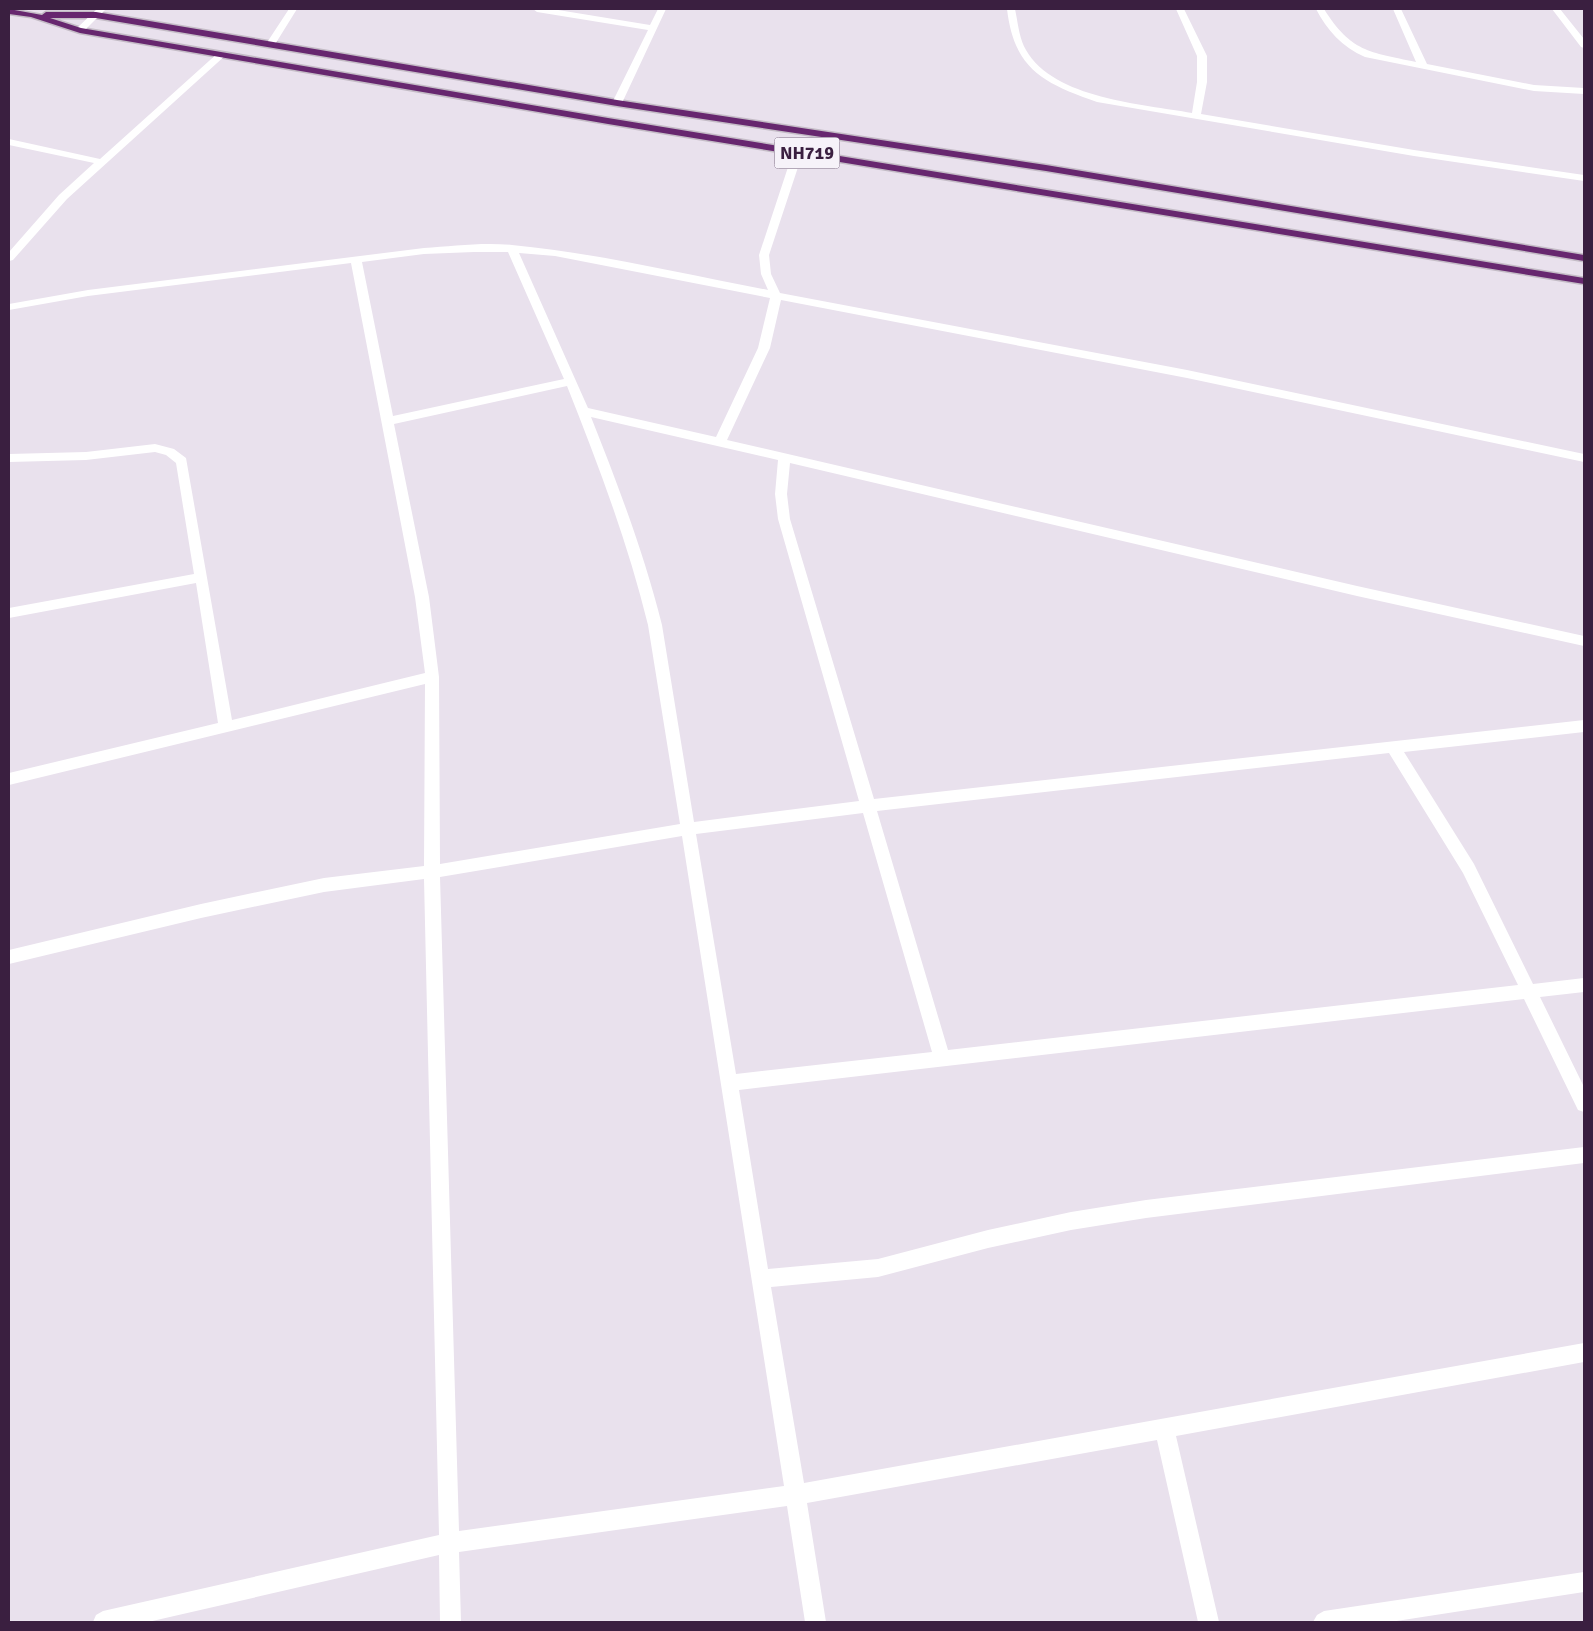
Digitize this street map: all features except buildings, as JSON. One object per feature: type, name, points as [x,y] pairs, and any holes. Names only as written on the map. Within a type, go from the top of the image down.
[{"type":"highway","name":"NH719","points":[[9,10],[32,14],[80,30],[798,152],[1584,281]]},
{"type":"highway","name":"NH719","points":[[32,14],[99,12],[271,44],[617,103],[1046,168],[1584,258]]},
{"type":"street","points":[[271,44],[293,9]]},
{"type":"street","points":[[537,9],[654,28]]},
{"type":"street","points":[[617,103],[662,9]]},
{"type":"street","points":[[1011,9],[1019,45],[1026,58],[1061,84],[1100,100],[1414,153],[1584,178]]},
{"type":"street","points":[[1180,9],[1198,43],[1202,56],[1202,82],[1196,116]]},
{"type":"street","points":[[1320,9],[1339,38],[1353,50],[1368,55],[1534,88],[1584,91]]},
{"type":"street","points":[[1397,9],[1424,66]]},
{"type":"street","points":[[1556,9],[1584,45]]},
{"type":"street","points":[[80,30],[99,12]]},
{"type":"street","points":[[9,258],[63,197],[222,54]]},
{"type":"street","points":[[9,142],[102,162]]},
{"type":"street","points":[[720,443],[764,348],[776,297],[766,274],[764,255],[798,152]]},
{"type":"street","points":[[9,307],[98,292],[424,251],[475,247],[511,248],[555,253],[776,297],[1187,374],[1584,458]]},
{"type":"street","points":[[511,248],[543,312],[625,518],[644,577],[655,625],[816,1622]]},
{"type":"street","points":[[356,260],[422,597],[432,677],[432,872],[451,1622]]},
{"type":"street","points":[[389,421],[570,381]]},
{"type":"street","points":[[583,411],[1149,540],[1357,591],[1584,641]]},
{"type":"street","points":[[9,458],[25,456],[86,456],[155,448],[170,452],[182,461],[226,727]]},
{"type":"street","points":[[784,457],[781,494],[784,519],[942,1058]]},
{"type":"street","points":[[9,613],[202,577]]},
{"type":"street","points":[[9,779],[432,677]]},
{"type":"street","points":[[9,957],[324,885],[432,872],[687,830],[868,806],[1584,726]]},
{"type":"street","points":[[1393,747],[1469,869],[1584,1104]]},
{"type":"street","points":[[728,1082],[1584,985]]},
{"type":"street","points":[[760,1279],[878,1268],[988,1239],[1146,1209],[1230,1197],[1584,1155]]},
{"type":"street","points":[[103,1622],[449,1543],[795,1494],[1584,1353]]},
{"type":"street","points":[[1164,1428],[1209,1622]]},
{"type":"street","points":[[1324,1622],[1584,1582]]}]
